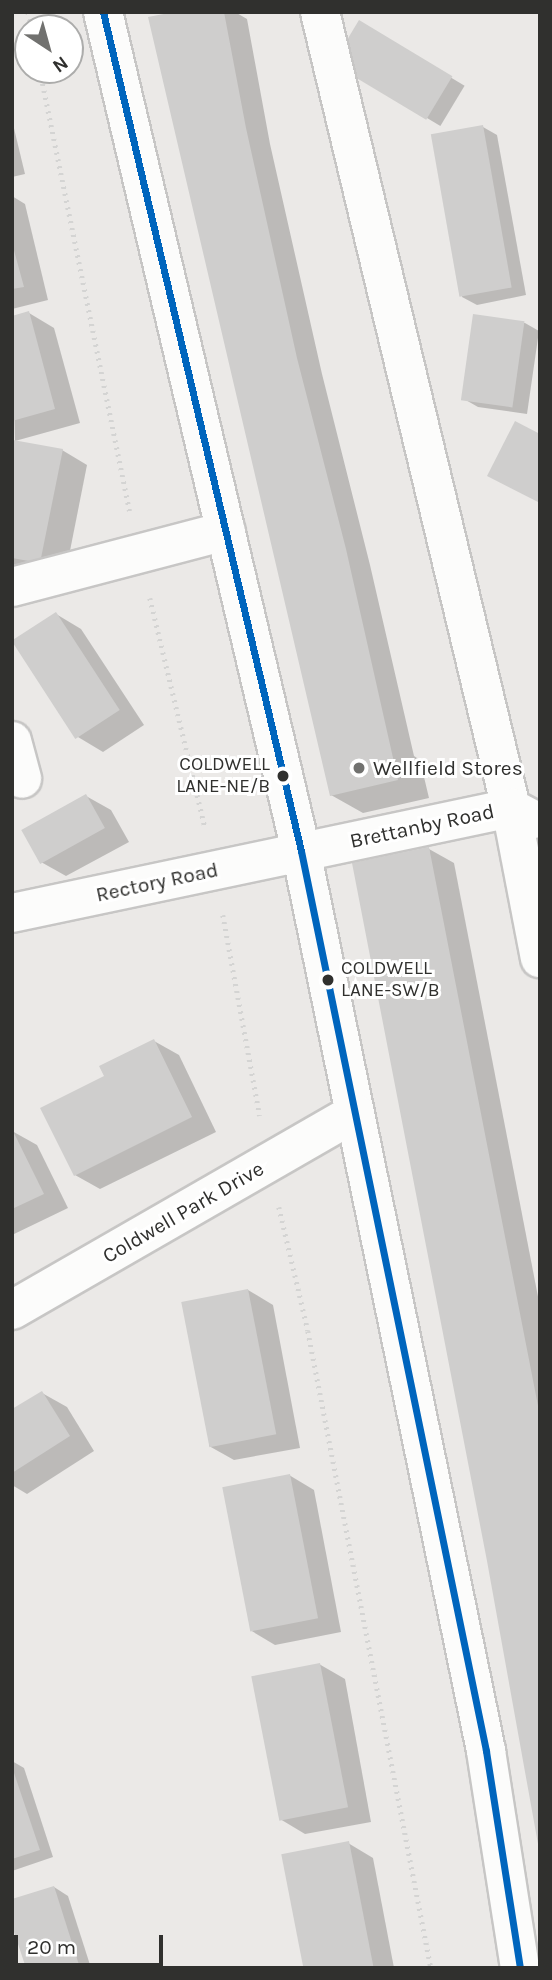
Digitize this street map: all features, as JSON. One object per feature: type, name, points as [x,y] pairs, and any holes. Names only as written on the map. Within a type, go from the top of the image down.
[{"type":"street","points":[[103,12],[301,851],[486,1752],[520,1968]]},
{"type":"street","points":[[320,12],[525,816],[540,958]]},
{"type":"street","points":[[12,587],[226,531]]},
{"type":"street","points":[[12,741],[22,779]]},
{"type":"street","name":"Brettanby Road","points":[[301,851],[525,816]]},
{"type":"street","name":"Rectory Road","points":[[12,913],[301,851]]},
{"type":"street","name":"Coldwell Park Drive","points":[[12,1310],[354,1112]]},
{"type":"path","points":[[43,84],[139,554],[215,870],[269,1162],[308,1331],[432,1968]]},
{"type":"building","points":[[174,12],[224,12],[246,128],[297,358],[346,549],[398,780],[330,796],[148,17]]},
{"type":"building","points":[[359,20],[452,76],[426,120],[333,64]]},
{"type":"building","points":[[483,125],[512,287],[459,297],[431,134]]},
{"type":"building","points":[[12,243],[24,287],[12,289]]},
{"type":"building","points":[[29,311],[55,409],[12,421],[12,316]]},
{"type":"building","points":[[473,314],[524,321],[512,407],[461,400]]},
{"type":"building","points":[[515,421],[540,434],[540,503],[487,476]]},
{"type":"building","points":[[13,440],[63,449],[40,563],[12,558]]},
{"type":"building","points":[[56,612],[120,710],[75,739],[12,642]]},
{"type":"building","points":[[86,794],[105,828],[40,864],[21,830]]},
{"type":"building","points":[[429,847],[540,1416],[540,1855],[487,1561],[352,863]]},
{"type":"building","points":[[154,1039],[192,1117],[74,1176],[40,1108],[104,1076],[99,1066]]},
{"type":"building","points":[[12,1129],[44,1194],[12,1209]]},
{"type":"building","points":[[248,1289],[276,1434],[209,1447],[181,1302]]},
{"type":"building","points":[[42,1391],[70,1436],[12,1473],[12,1409]]},
{"type":"building","points":[[290,1474],[318,1618],[250,1631],[222,1487]]},
{"type":"building","points":[[320,1663],[348,1807],[279,1821],[251,1676]]},
{"type":"building","points":[[12,1767],[40,1850],[12,1859]]},
{"type":"building","points":[[349,1841],[374,1968],[303,1968],[281,1854]]},
{"type":"building","points":[[54,1886],[80,1968],[26,1968],[12,1926],[12,1899]]},
{"type":"transit line","points":[[103,12],[301,851],[486,1751],[520,1968]]},
{"type":"place","name":"Wellfield Stores","points":[[359,768]]},
{"type":"place","name":"COLDWELL LANE-NE/B","points":[[283,776]]},
{"type":"place","name":"COLDWELL LANE-SW/B","points":[[328,980]]}]
